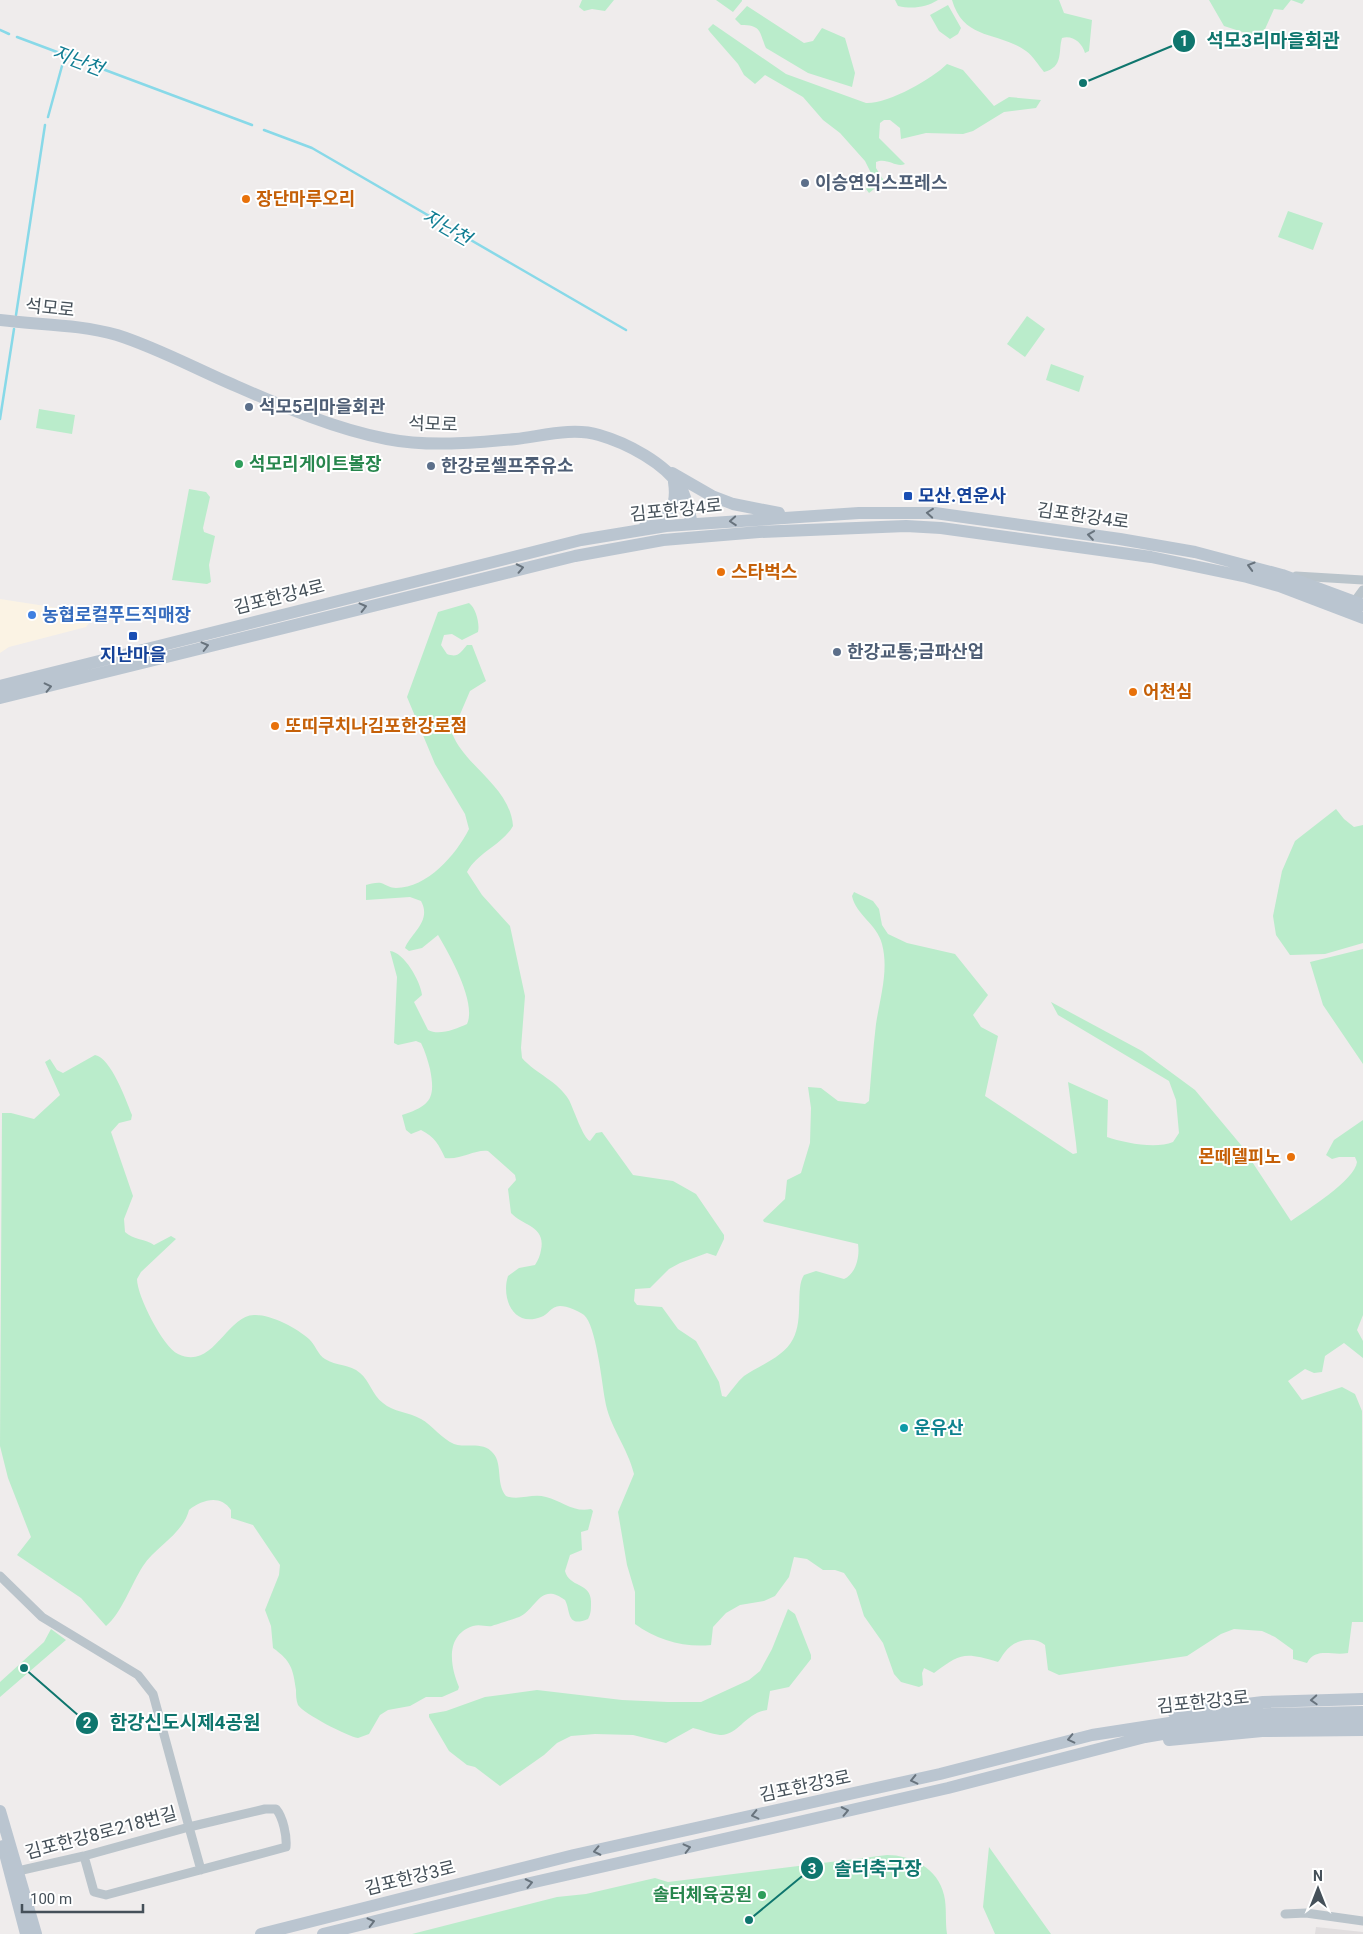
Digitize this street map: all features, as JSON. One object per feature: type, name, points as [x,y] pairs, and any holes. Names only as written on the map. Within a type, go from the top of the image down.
[{"type":"street","name":"석모로","points":[[0,320],[84,329],[117,335],[170,355],[237,387],[368,435],[409,442],[452,443],[584,432],[614,440],[658,465],[674,479],[686,498],[692,524]]},
{"type":"street","points":[[658,465],[712,496],[733,504],[799,516]]},
{"type":"street","points":[[635,531],[662,518],[674,505],[676,497],[674,479]]},
{"type":"street","name":"김포한강4로","points":[[0,686],[534,551],[635,531],[692,524],[799,516],[905,512],[972,517],[1150,544],[1238,562],[1282,575],[1355,606],[1363,618]]},
{"type":"street","name":"김포한강4로","points":[[0,698],[575,556],[662,540],[759,532],[923,527],[1068,544],[1150,557],[1247,577],[1355,606]]},
{"type":"street","points":[[1282,575],[1337,580],[1363,580]]},
{"type":"street","points":[[1355,606],[1363,590]]},
{"type":"street","name":"김포한강8로218번길","points":[[0,1576],[42,1616],[138,1675],[153,1694],[189,1827],[84,1856],[9,1873]]},
{"type":"street","points":[[1092,1734],[1176,1712],[1209,1707],[1272,1702],[1363,1699]]},
{"type":"street","name":"김포한강3로","points":[[261,1934],[565,1858],[940,1774],[1092,1734],[1221,1715],[1363,1712]]},
{"type":"street","name":"김포한강3로","points":[[324,1934],[517,1886],[948,1788],[1102,1749],[1145,1736],[1221,1724],[1363,1721]]},
{"type":"street","points":[[1102,1749],[1230,1733],[1363,1730]]},
{"type":"street","points":[[84,1856],[94,1892],[100,1895],[201,1870],[286,1847],[287,1841],[280,1813],[276,1809],[265,1809],[189,1827],[201,1870]]},
{"type":"street","points":[[0,1811],[9,1873],[36,1934]]},
{"type":"street","points":[[0,1837],[26,1934]]},
{"type":"street","points":[[1285,1914],[1306,1913],[1363,1921]]},
{"type":"shaded area","points":[[0,599],[97,614],[86,627],[9,647],[0,653]]},
{"type":"shaded area","points":[[1316,1927],[1363,1932],[1363,1934],[1315,1934]]},
{"type":"green space","points":[[582,0],[614,0],[605,11],[592,9],[584,11],[579,7]]},
{"type":"green space","points":[[716,0],[742,0],[742,1],[733,12]]},
{"type":"green space","points":[[895,0],[938,0],[928,5],[913,8],[898,6]]},
{"type":"green space","points":[[952,0],[1059,0],[1064,13],[1092,20],[1089,51],[1085,53],[1082,46],[1073,39],[1062,38],[1059,58],[1055,66],[1044,72],[1026,51],[1004,40],[973,29],[957,13]]},
{"type":"green space","points":[[1209,0],[1291,0],[1283,10],[1274,9],[1261,38],[1224,26]]},
{"type":"green space","points":[[1291,0],[1305,0],[1302,4]]},
{"type":"green space","points":[[948,5],[961,28],[958,34],[950,39],[939,31],[930,15]]},
{"type":"green space","points":[[747,6],[804,43],[813,41],[822,28],[845,38],[855,73],[852,87],[808,73],[766,48],[761,34],[756,28],[741,25],[735,19]]},
{"type":"green space","points":[[713,24],[786,74],[866,103],[886,99],[909,90],[931,77],[947,64],[963,70],[994,106],[1009,97],[1041,100],[1036,108],[1004,112],[973,131],[963,134],[926,133],[901,139],[900,128],[890,120],[884,120],[880,123],[879,138],[905,164],[898,165],[884,161],[876,162],[876,168],[884,181],[869,193],[866,189],[872,181],[872,175],[865,161],[840,133],[823,120],[803,97],[765,75],[755,84],[744,75],[738,64],[708,29]]},
{"type":"green space","points":[[1288,211],[1323,223],[1313,250],[1278,237]]},
{"type":"green space","points":[[1027,316],[1045,329],[1025,357],[1007,344]]},
{"type":"green space","points":[[1051,364],[1084,376],[1079,392],[1046,380]]},
{"type":"green space","points":[[39,409],[75,415],[72,434],[36,428]]},
{"type":"green space","points":[[189,489],[206,492],[210,497],[203,528],[204,532],[215,536],[209,565],[211,582],[207,584],[172,580]]},
{"type":"green space","points":[[469,603],[477,616],[478,632],[462,640],[452,634],[444,635],[441,645],[447,654],[454,655],[458,654],[467,645],[472,645],[486,681],[470,691],[452,733],[458,745],[504,799],[510,812],[513,826],[503,838],[477,859],[467,872],[482,895],[510,926],[525,996],[522,1058],[564,1093],[587,1139],[590,1141],[596,1133],[602,1132],[633,1175],[673,1181],[696,1194],[724,1235],[716,1256],[707,1253],[669,1269],[650,1288],[635,1289],[634,1301],[637,1305],[662,1307],[678,1329],[696,1341],[719,1382],[722,1396],[726,1397],[744,1376],[778,1356],[789,1345],[793,1339],[798,1322],[800,1288],[804,1275],[816,1271],[844,1279],[852,1273],[858,1259],[858,1244],[764,1222],[763,1220],[785,1199],[787,1180],[801,1173],[810,1143],[811,1108],[808,1087],[821,1088],[838,1101],[865,1104],[869,1101],[876,1024],[885,964],[879,937],[854,903],[852,896],[854,892],[873,901],[879,909],[882,925],[888,934],[907,943],[955,954],[988,995],[973,1015],[981,1027],[998,1036],[985,1096],[1073,1154],[1077,1153],[1068,1082],[1108,1100],[1107,1137],[1131,1143],[1158,1145],[1173,1142],[1179,1133],[1176,1100],[1169,1081],[1058,1015],[1051,1002],[1142,1051],[1195,1090],[1241,1145],[1291,1221],[1339,1186],[1354,1169],[1357,1162],[1355,1157],[1332,1159],[1326,1155],[1334,1140],[1363,1120],[1363,1315],[1357,1330],[1363,1341],[1363,1358],[1344,1343],[1325,1356],[1322,1372],[1314,1373],[1305,1369],[1288,1381],[1302,1400],[1342,1387],[1355,1394],[1362,1411],[1363,1622],[1352,1622],[1348,1653],[1319,1654],[1311,1658],[1307,1663],[1293,1659],[1293,1650],[1275,1637],[1262,1631],[1234,1629],[1221,1634],[1187,1656],[1059,1675],[1048,1670],[1045,1645],[1035,1640],[1024,1640],[1013,1644],[998,1662],[963,1656],[951,1661],[934,1673],[924,1668],[922,1673],[923,1685],[919,1687],[901,1682],[894,1674],[883,1643],[864,1616],[856,1590],[844,1573],[835,1570],[823,1570],[807,1559],[794,1557],[789,1577],[775,1596],[764,1601],[740,1605],[726,1613],[713,1627],[711,1645],[701,1646],[672,1642],[652,1634],[635,1624],[635,1592],[627,1565],[618,1512],[634,1474],[607,1410],[592,1330],[584,1315],[566,1307],[557,1306],[543,1316],[531,1319],[516,1315],[511,1309],[506,1293],[508,1276],[519,1268],[535,1265],[540,1254],[542,1242],[537,1231],[511,1213],[508,1189],[516,1180],[515,1175],[488,1151],[445,1158],[438,1145],[430,1136],[421,1130],[411,1134],[406,1130],[402,1115],[419,1108],[429,1100],[432,1079],[421,1043],[416,1041],[398,1045],[394,1043],[397,977],[390,951],[401,956],[419,983],[422,995],[414,1002],[428,1030],[442,1032],[467,1024],[469,1015],[468,1003],[460,978],[438,935],[422,948],[409,951],[405,948],[422,921],[424,908],[421,901],[410,897],[366,900],[366,885],[379,883],[394,888],[408,887],[429,876],[448,859],[469,829],[465,814],[435,764],[407,697],[438,612]]},
{"type":"green space","points":[[1336,809],[1354,827],[1363,825],[1363,943],[1325,954],[1290,955],[1276,935],[1273,916],[1282,871],[1295,841]]},
{"type":"green space","points":[[1363,949],[1363,1064],[1323,1005],[1310,962]]},
{"type":"green space","points":[[95,1055],[101,1058],[112,1071],[132,1115],[131,1120],[119,1123],[111,1132],[133,1196],[124,1219],[125,1232],[132,1237],[154,1245],[171,1236],[176,1239],[141,1272],[137,1279],[141,1297],[165,1342],[178,1354],[190,1357],[201,1355],[244,1318],[260,1315],[275,1319],[291,1326],[304,1335],[325,1359],[352,1368],[360,1373],[379,1400],[387,1406],[421,1419],[454,1444],[478,1446],[491,1451],[499,1467],[501,1485],[506,1496],[516,1498],[541,1496],[574,1508],[591,1509],[593,1511],[588,1530],[581,1532],[582,1550],[570,1555],[565,1571],[571,1580],[584,1588],[590,1596],[591,1609],[588,1619],[581,1621],[573,1620],[570,1617],[565,1600],[557,1595],[550,1594],[540,1598],[520,1617],[492,1626],[476,1625],[464,1630],[458,1636],[452,1652],[453,1670],[459,1687],[458,1690],[442,1697],[426,1697],[410,1706],[388,1710],[380,1715],[369,1734],[358,1738],[326,1724],[308,1714],[298,1705],[292,1670],[284,1657],[273,1648],[271,1626],[265,1610],[279,1575],[280,1565],[253,1525],[231,1518],[231,1510],[222,1502],[216,1500],[205,1501],[189,1510],[181,1526],[148,1559],[117,1614],[106,1626],[81,1598],[17,1555],[31,1537],[8,1478],[0,1446],[2,1113],[11,1113],[34,1119],[60,1095],[45,1062],[50,1059],[57,1070],[63,1073]]},
{"type":"green space","points":[[788,1609],[795,1614],[811,1659],[789,1687],[770,1691],[767,1710],[753,1715],[732,1732],[726,1734],[720,1735],[693,1728],[666,1743],[633,1735],[595,1734],[571,1736],[557,1743],[544,1755],[500,1786],[475,1767],[467,1765],[449,1751],[429,1717],[429,1714],[446,1711],[485,1697],[537,1690],[622,1700],[701,1702],[749,1680],[760,1671],[772,1649]]},
{"type":"green space","points":[[51,1629],[66,1640],[0,1697],[0,1682],[44,1642]]},
{"type":"green space","points":[[989,1847],[1051,1934],[995,1934],[983,1907]]},
{"type":"green space","name":"솔터체육공원","points":[[887,1855],[905,1857],[914,1861],[930,1870],[936,1877],[945,1900],[947,1934],[412,1934],[557,1897],[586,1894],[655,1878],[668,1882]]},
{"type":"waterway","name":"지난천","points":[[0,30],[9,34]]},
{"type":"waterway","name":"지난천","points":[[17,37],[252,125]]},
{"type":"waterway","points":[[48,117],[65,55]]},
{"type":"waterway","points":[[16,315],[45,125]]},
{"type":"waterway","name":"지난천","points":[[264,130],[312,148],[626,330]]},
{"type":"waterway","points":[[0,419],[14,329]]},
{"type":"place","name":"석모3리마을회관","points":[[1083,83]]},
{"type":"place","name":"이승연익스프레스","points":[[805,183]]},
{"type":"place","name":"장단마루오리","points":[[246,199]]},
{"type":"place","name":"석모5리마을회관","points":[[249,407]]},
{"type":"place","name":"석모리게이트볼장","points":[[239,464]]},
{"type":"place","name":"한강로셀프주유소","points":[[431,466]]},
{"type":"place","name":"모산.연운사","points":[[908,496]]},
{"type":"place","name":"스타벅스","points":[[721,572]]},
{"type":"place","name":"농협로컬푸드직매장","points":[[32,615]]},
{"type":"place","name":"지난마을","points":[[133,636]]},
{"type":"place","name":"한강교통;금파산업","points":[[837,652]]},
{"type":"place","name":"어천심","points":[[1133,692]]},
{"type":"place","name":"또띠쿠치나김포한강로점","points":[[275,726]]},
{"type":"place","name":"몬떼델피노","points":[[1291,1157]]},
{"type":"place","name":"운유산","points":[[904,1428]]},
{"type":"place","name":"한강신도시제4공원","points":[[24,1668]]},
{"type":"place","name":"솔터체육공원","points":[[762,1895]]},
{"type":"place","name":"솔터축구장","points":[[749,1920]]}]
